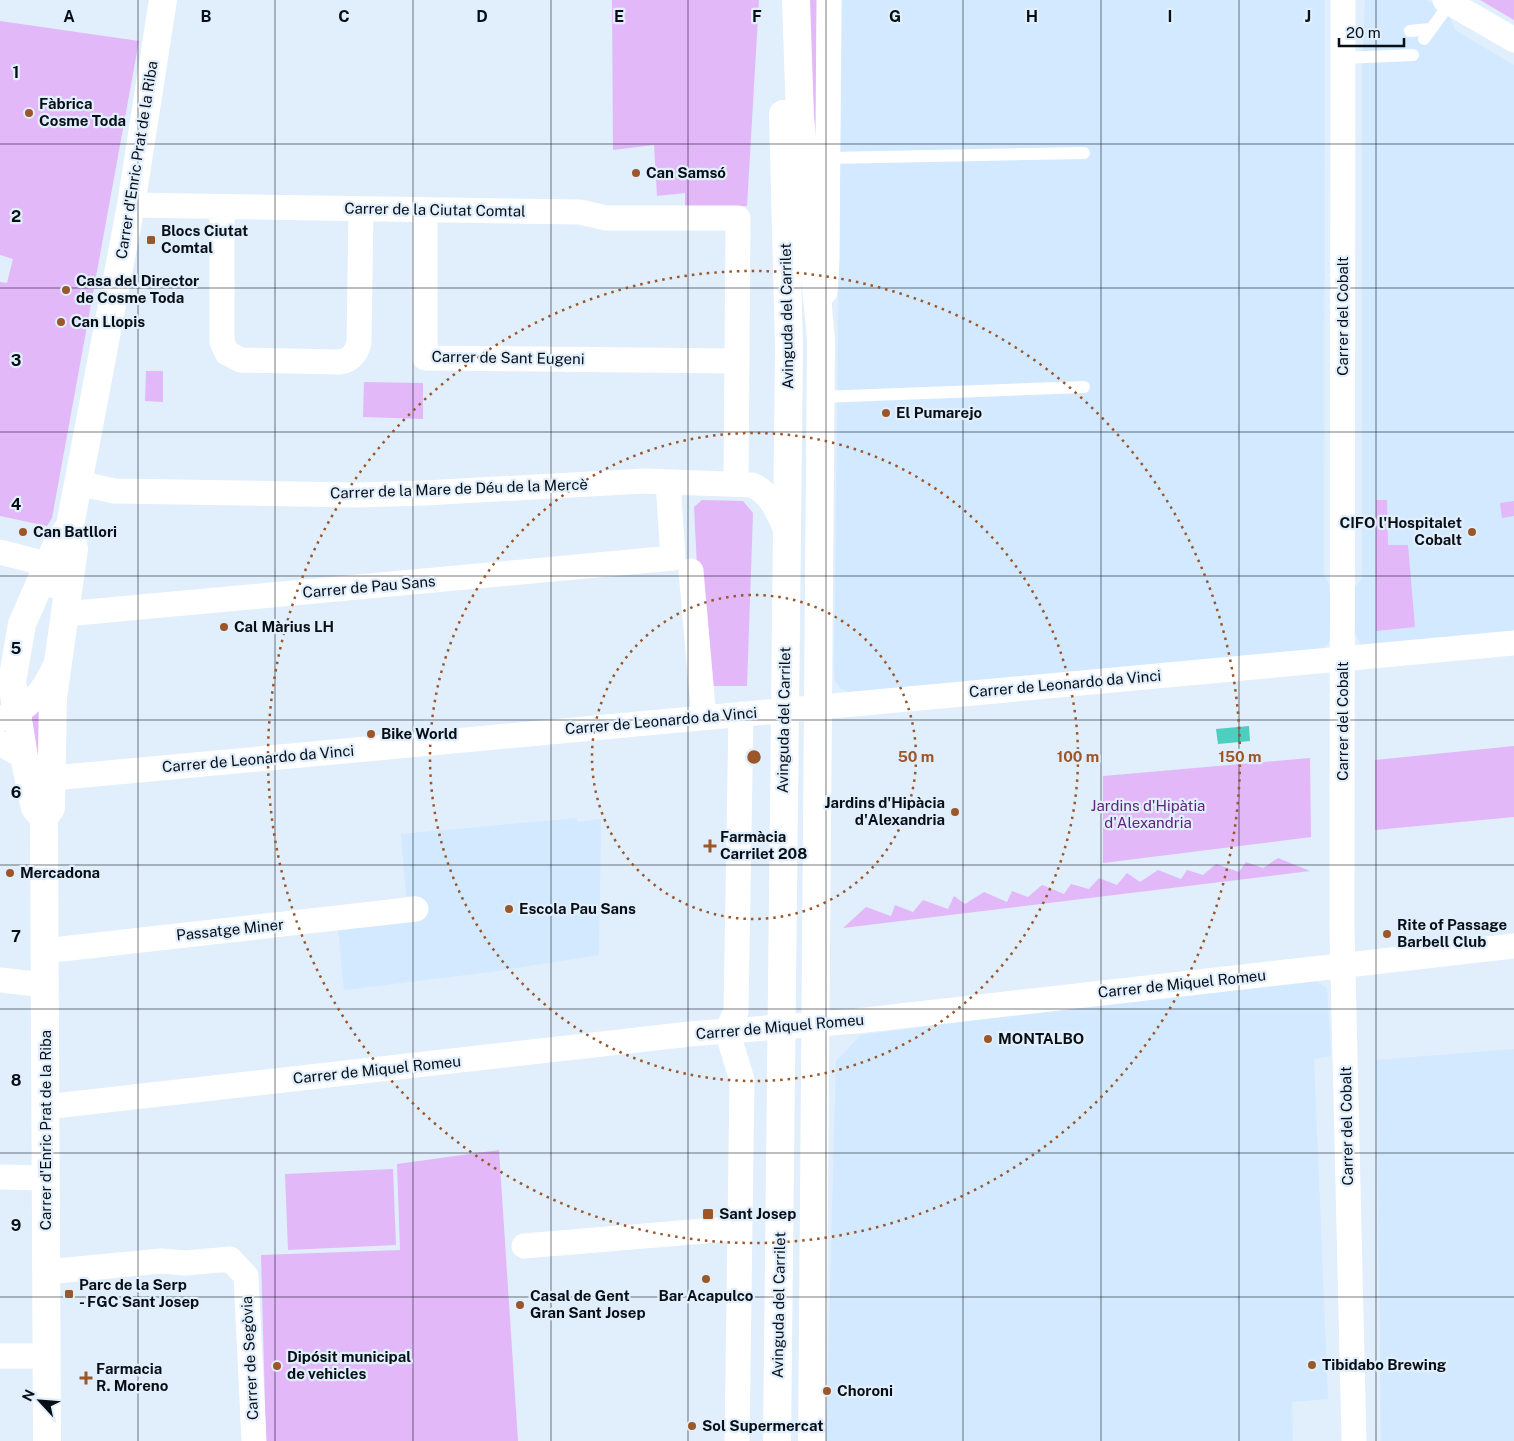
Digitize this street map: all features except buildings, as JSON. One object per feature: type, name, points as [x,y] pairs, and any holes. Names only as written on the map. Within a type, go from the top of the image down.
[{"type":"main road","name":"Carrer d'Enric Prat de la Riba","points":[[40,813],[51,808],[53,698],[74,549],[70,526],[132,205],[163,0]]},
{"type":"main road","name":"Avinguda del Carrilet","points":[[778,1441],[789,347],[783,112],[784,0]]},
{"type":"main road","name":"Avinguda del Carrilet","points":[[796,0],[800,117],[821,339],[812,1441]]},
{"type":"main road","name":"Carrer d'Enric Prat de la Riba","points":[[47,1441],[45,985],[40,813],[24,757],[9,716],[16,652],[22,624],[57,544],[70,526]]},
{"type":"street","name":"Avinguda del Carrilet","points":[[821,339],[827,260],[829,0]]},
{"type":"street","name":"Carrer del Cobalt","points":[[1343,0],[1343,967],[1354,1441]]},
{"type":"street","points":[[1448,2],[1514,40]]},
{"type":"street","name":"Carrer de la Ciutat Comtal","points":[[132,205],[580,212],[606,218],[738,218],[737,361]]},
{"type":"street","points":[[222,207],[222,342],[227,353],[241,360],[338,362],[349,360],[357,350],[359,343],[361,209]]},
{"type":"street","name":"Carrer de Sant Eugeni","points":[[425,210],[424,358],[737,361]]},
{"type":"street","points":[[736,484],[737,361]]},
{"type":"street","name":"Carrer de la Mare de Déu de la Mercè","points":[[78,483],[114,491],[356,495],[668,482],[736,484],[759,487],[778,510],[786,530]]},
{"type":"street","points":[[668,482],[703,707]]},
{"type":"street","points":[[0,552],[40,562],[66,608]]},
{"type":"street","name":"Carrer de Pau Sans","points":[[66,608],[682,565]]},
{"type":"street","name":"Carrer de Leonardo da Vinci","points":[[53,778],[1514,643]]},
{"type":"street","points":[[9,716],[48,681],[59,657]]},
{"type":"street","points":[[737,1441],[742,1080],[727,1032],[736,1010],[741,714]]},
{"type":"street","points":[[0,744],[24,757]]},
{"type":"street","name":"Passatge Miner","points":[[44,951],[416,909]]},
{"type":"street","name":"Carrer de Miquel Romeu","points":[[45,1107],[1343,967],[1514,946]]},
{"type":"street","points":[[0,980],[45,985]]},
{"type":"street","points":[[0,1177],[46,1178]]},
{"type":"street","points":[[524,1246],[740,1228]]},
{"type":"street","name":"Carrer de Segòvia","points":[[46,1272],[161,1261],[186,1263],[230,1259],[246,1276],[254,1441]]},
{"type":"street","points":[[0,1356],[47,1356]]},
{"type":"lane","points":[[1423,36],[1448,2]]},
{"type":"lane","points":[[1343,58],[1384,57],[1409,53],[1384,57]]},
{"type":"lane","points":[[828,158],[1084,153]]},
{"type":"lane","points":[[820,398],[1084,387]]},
{"type":"shaded area","points":[[842,0],[1325,0],[1324,575],[1333,592],[1330,641],[1320,651],[850,693],[840,688],[835,681],[834,671]]},
{"type":"shaded area","points":[[1365,0],[1426,0],[1448,12],[1455,30],[1514,65],[1514,634],[1371,647],[1361,644],[1354,632],[1354,588],[1362,579],[1362,67]]},
{"type":"shaded area","points":[[1249,726],[1250,741],[1218,744],[1216,729]]},
{"type":"shaded area","name":"Escola Pau Sans","points":[[577,818],[577,822],[601,819],[599,955],[490,972],[344,990],[338,930],[420,921],[417,896],[406,896],[401,834]]},
{"type":"shaded area","points":[[1309,977],[1327,988],[1331,1056],[1314,1059],[1328,1399],[1292,1402],[1293,1441],[826,1441],[836,1061],[861,1035]]},
{"type":"shaded area","points":[[1514,1049],[1514,1441],[1381,1441],[1376,1060]]},
{"type":"green space","points":[[612,0],[759,0],[747,206],[685,208],[685,193],[657,196],[654,145],[613,150]]},
{"type":"green space","points":[[804,0],[817,0],[816,161]]},
{"type":"green space","points":[[1480,0],[1514,0],[1514,20]]},
{"type":"green space","points":[[0,21],[139,41],[52,518],[47,526],[0,516],[0,282],[7,283],[13,259],[0,255]]},
{"type":"green space","points":[[146,371],[163,371],[163,402],[145,401]]},
{"type":"green space","points":[[364,382],[423,383],[423,419],[363,417]]},
{"type":"green space","points":[[702,500],[743,501],[753,513],[747,686],[713,686],[697,567],[694,507]]},
{"type":"green space","points":[[1376,500],[1387,500],[1388,545],[1408,545],[1415,627],[1376,631]]},
{"type":"green space","points":[[1514,501],[1514,516],[1502,518],[1500,503]]},
{"type":"green space","points":[[42,703],[42,776],[33,747],[30,727],[31,718],[35,710]]},
{"type":"green space","points":[[1514,746],[1514,817],[1375,830],[1375,760]]},
{"type":"green space","name":"Jardins d'Hipàtia d'Alexandria","points":[[1310,758],[1311,837],[1103,863],[1103,776]]},
{"type":"green space","points":[[1278,858],[1310,871],[843,928],[866,907],[891,916],[895,905],[913,912],[923,900],[948,909],[954,896],[965,904],[984,892],[1007,902],[1012,891],[1028,897],[1042,885],[1064,894],[1071,884],[1089,889],[1099,878],[1117,885],[1127,873],[1140,882],[1158,870],[1181,879],[1187,870],[1203,875],[1216,864],[1239,872],[1246,862],[1263,868]]},
{"type":"green space","points":[[499,1150],[518,1441],[266,1441],[261,1255],[400,1250],[397,1164]]},
{"type":"green space","points":[[393,1169],[396,1245],[288,1250],[285,1174]]},
{"type":"place","name":"Fàbrica Cosme Toda","points":[[29,113]]},
{"type":"place","name":"Can Samsó","points":[[636,173]]},
{"type":"place","name":"Blocs Ciutat Comtal","points":[[151,240]]},
{"type":"place","name":"Casa del Director de Cosme Toda","points":[[66,290]]},
{"type":"place","name":"Can Llopis","points":[[61,322]]},
{"type":"place","name":"El Pumarejo","points":[[886,413]]},
{"type":"place","name":"Can Batllori","points":[[23,532]]},
{"type":"place","name":"CIFO l'Hospitalet Cobalt","points":[[1472,532]]},
{"type":"place","name":"Cal Màrius LH","points":[[224,627]]},
{"type":"place","name":"Bike World","points":[[371,734]]},
{"type":"place","name":"Jardins d'Hipàcia d'Alexandria","points":[[955,812]]},
{"type":"place","name":"Farmàcia Carrilet 208","points":[[710,846]]},
{"type":"place","name":"Mercadona","points":[[10,873]]},
{"type":"place","name":"Escola Pau Sans","points":[[509,909]]},
{"type":"place","name":"Rite of Passage Barbell Club","points":[[1387,934]]},
{"type":"place","name":"MONTALBO","points":[[988,1039]]},
{"type":"place","name":"Sant Josep","points":[[708,1214]]},
{"type":"place","name":"Bar Acapulco","points":[[706,1279]]},
{"type":"place","name":"Parc de la Serp - FGC Sant Josep","points":[[69,1294]]},
{"type":"place","name":"Casal de Gent Gran Sant Josep","points":[[520,1305]]},
{"type":"place","name":"Tibidabo Brewing","points":[[1312,1365]]},
{"type":"place","name":"Dipósit municipal de vehicles","points":[[277,1366]]},
{"type":"place","name":"Farmacia R. Moreno","points":[[86,1378]]},
{"type":"place","name":"Choroni","points":[[827,1391]]},
{"type":"place","name":"Sol Supermercat","points":[[692,1426]]}]
